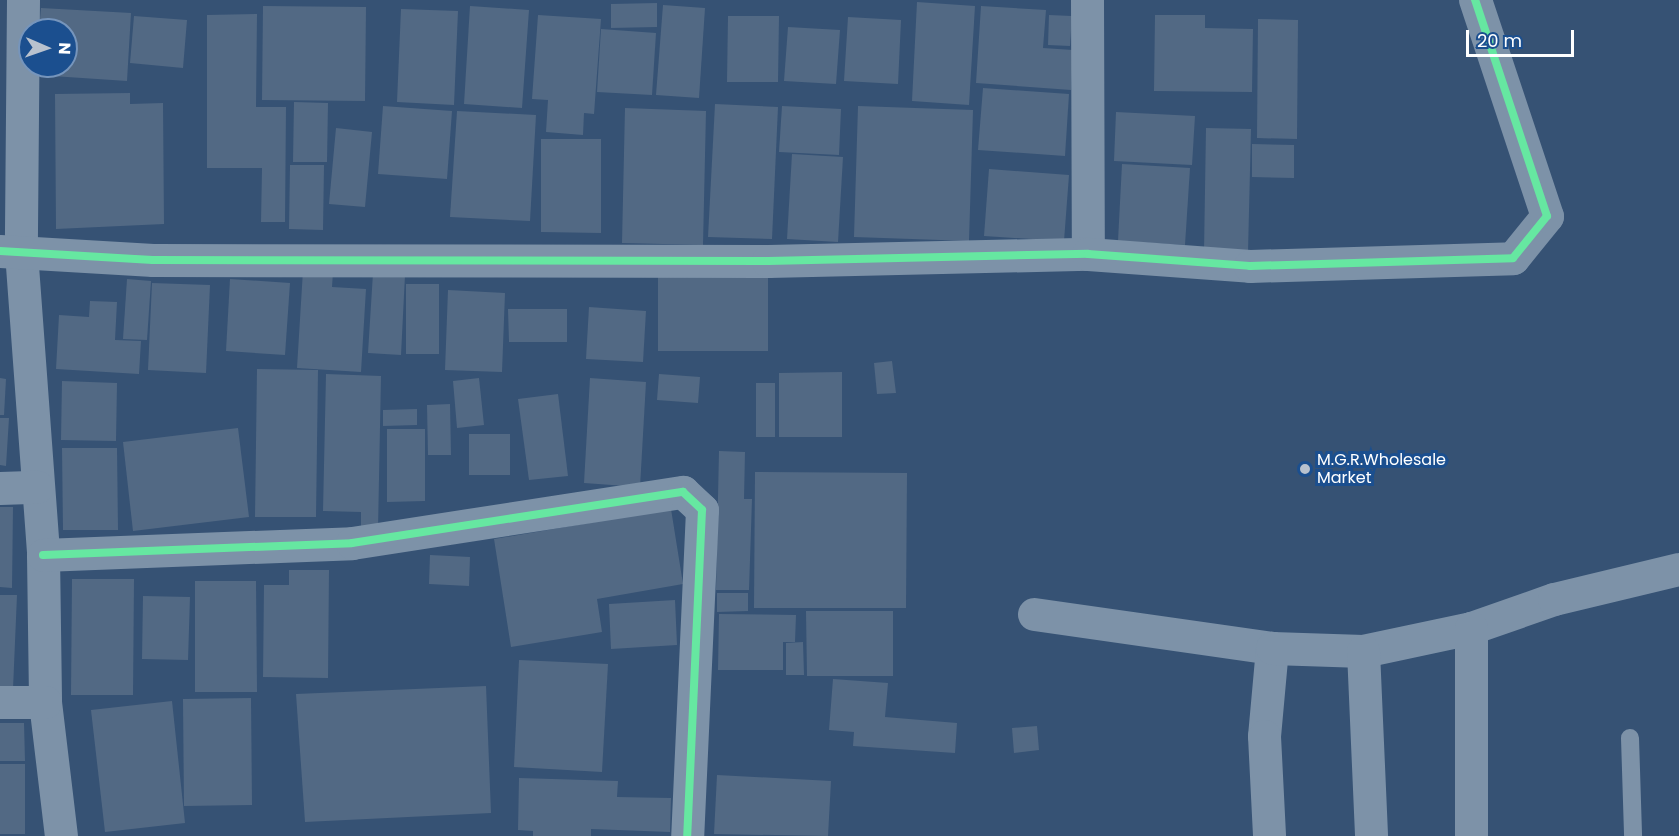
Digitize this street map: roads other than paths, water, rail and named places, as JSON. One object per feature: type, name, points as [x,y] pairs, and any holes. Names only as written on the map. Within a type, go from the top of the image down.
[{"type":"street","points":[[23,0],[10,252],[43,555],[45,702],[61,836]]},
{"type":"street","points":[[1087,0],[1088,254]]},
{"type":"street","points":[[10,252],[153,260],[768,261],[1088,254],[1250,266],[1513,258],[1546,216],[1475,0]]},
{"type":"street","points":[[0,488],[37,487]]},
{"type":"street","points":[[43,555],[352,543],[683,492],[702,510],[687,836]]},
{"type":"street","points":[[1034,614],[1272,648],[1363,651],[1471,628],[1554,599],[1679,569]]},
{"type":"street","points":[[1471,628],[1471,836]]},
{"type":"street","points":[[1269,836],[1264,736],[1272,648]]},
{"type":"street","points":[[1363,651],[1371,836]]},
{"type":"street","points":[[0,702],[45,702]]},
{"type":"lane","points":[[1630,738],[1634,836]]},
{"type":"place","name":"M.G.R.Wholesale Market","points":[[1305,469]]}]
